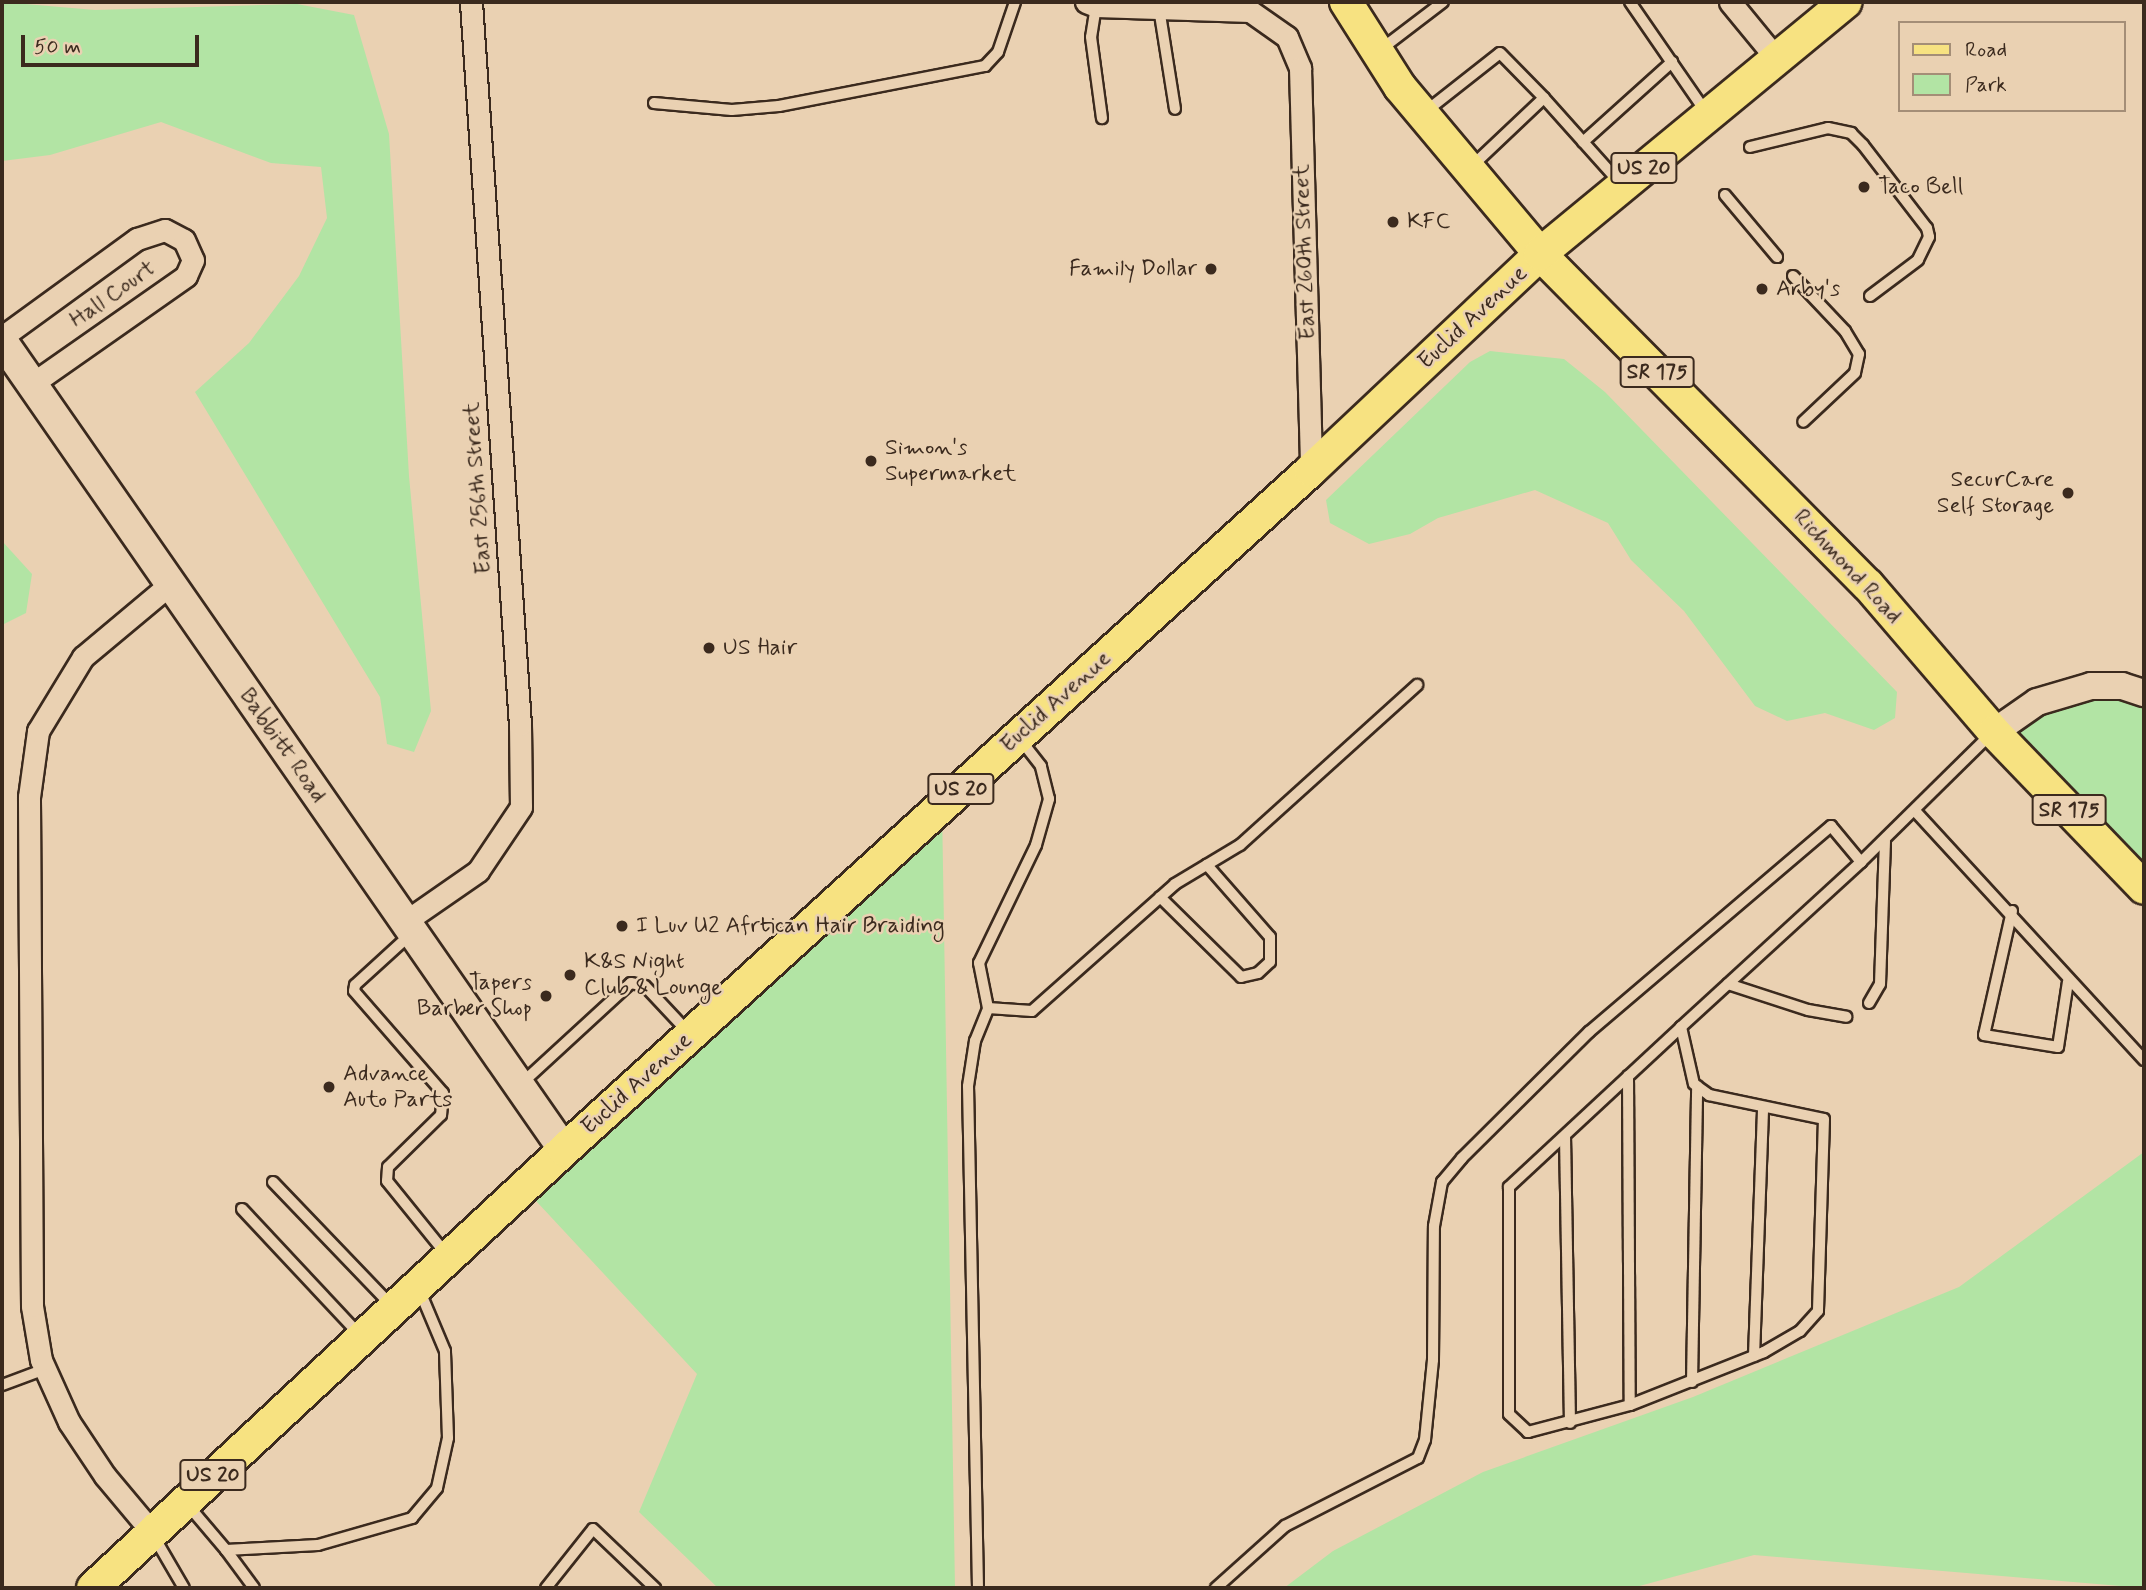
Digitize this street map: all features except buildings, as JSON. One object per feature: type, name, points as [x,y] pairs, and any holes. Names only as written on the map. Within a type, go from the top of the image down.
[{"type":"main road","name":"SR 175","points":[[1346,2],[1423,114],[1540,254]]},
{"type":"main road","name":"Euclid Avenue","points":[[93,1588],[564,1150],[1311,470],[1540,254],[1846,2]]},
{"type":"main road","name":"Richmond Road","points":[[1540,254],[1868,585],[1994,732],[2144,888]]},
{"type":"main road","name":"Babbitt Road","points":[[2,339],[169,585],[564,1150]]},
{"type":"street","name":"East 256th Street","points":[[410,927],[478,871],[521,807],[520,725],[471,2]]},
{"type":"street","points":[[1730,2],[1776,58]]},
{"type":"street","points":[[1099,4],[1159,8],[1194,6]]},
{"type":"street","name":"East 260th Street","points":[[1194,6],[1250,11],[1287,37],[1300,68],[1311,470]]},
{"type":"street","name":"Hall Court","points":[[2,339],[136,239],[165,230],[184,240],[192,260],[186,276],[32,384]]},
{"type":"street","points":[[152,1532],[105,1476],[69,1422],[45,1368],[32,1306],[29,797],[38,731],[83,657],[169,585]]},
{"type":"street","points":[[1994,732],[2037,702],[2091,686],[2122,686],[2144,693]]},
{"type":"lane","points":[[654,103],[732,110],[779,107],[985,66],[998,52],[1015,2]]},
{"type":"lane","points":[[1378,52],[1443,2]]},
{"type":"lane","points":[[1630,2],[1708,115]]},
{"type":"lane","points":[[1099,4],[1091,37],[1102,118]]},
{"type":"lane","points":[[1159,8],[1175,109]]},
{"type":"lane","points":[[1423,114],[1500,53],[1622,186]]},
{"type":"lane","points":[[1583,142],[1672,62]]},
{"type":"lane","points":[[1470,168],[1544,98]]},
{"type":"lane","points":[[1750,147],[1828,128],[1851,134],[1870,155],[1929,237],[1918,260],[1870,296]]},
{"type":"lane","points":[[1725,195],[1777,257]]},
{"type":"lane","points":[[1793,276],[1845,331],[1859,354],[1854,373],[1803,422]]},
{"type":"lane","points":[[988,1008],[1032,1011],[1160,897],[1240,845],[1416,685]]},
{"type":"lane","points":[[1697,1086],[1728,1102],[1824,1119],[1818,1311],[1800,1331],[1754,1356],[1692,1382],[1630,1405],[1528,1432],[1509,1414],[1509,1187],[1916,812],[1994,732]]},
{"type":"lane","points":[[978,1588],[968,1086],[975,1041],[988,1008],[979,963],[1036,845],[1049,799],[1041,766],[1018,737]]},
{"type":"lane","points":[[1916,812],[2012,911],[2068,982],[2144,1060]]},
{"type":"lane","points":[[1216,1588],[1284,1526],[1418,1458],[1425,1440],[1433,1360],[1434,1226],[1442,1182],[1462,1158],[1589,1032],[1831,826],[1861,862]]},
{"type":"lane","points":[[1869,1003],[1880,984],[1885,841]]},
{"type":"lane","points":[[1160,897],[1241,977],[1258,973],[1270,962],[1270,937],[1207,865]]},
{"type":"lane","points":[[2012,911],[1984,1035],[2058,1047],[2068,982]]},
{"type":"lane","points":[[410,927],[355,985],[354,991],[443,1093],[441,1115],[388,1167],[387,1181],[449,1257]]},
{"type":"lane","points":[[519,1086],[631,983],[645,986],[691,1035]]},
{"type":"lane","points":[[1728,984],[1808,1010],[1846,1017]]},
{"type":"lane","points":[[1681,1027],[1697,1086],[1692,1382]]},
{"type":"lane","points":[[1628,1076],[1630,1405]]},
{"type":"lane","points":[[1754,1356],[1763,1108]]},
{"type":"lane","points":[[1565,1136],[1570,1423]]},
{"type":"lane","points":[[273,1182],[394,1308]]},
{"type":"lane","points":[[242,1209],[362,1337]]},
{"type":"lane","points":[[226,1549],[318,1545],[412,1518],[437,1488],[448,1438],[445,1351],[418,1286]]},
{"type":"lane","points":[[2,1385],[45,1368]]},
{"type":"lane","points":[[185,1502],[226,1549],[254,1588]]},
{"type":"lane","points":[[546,1588],[593,1529],[654,1588]]},
{"type":"lane","points":[[152,1532],[184,1588]]},
{"type":"green space","points":[[2,2],[95,10],[297,4],[354,15],[389,134],[409,476],[431,711],[414,752],[387,744],[380,697],[195,392],[249,343],[299,276],[327,218],[321,167],[271,163],[161,122],[50,155],[2,161]]},
{"type":"green space","points":[[1490,351],[1564,359],[1605,392],[1897,692],[1895,718],[1874,730],[1825,713],[1787,721],[1755,706],[1684,611],[1631,560],[1608,523],[1535,490],[1438,518],[1410,534],[1369,544],[1330,523],[1326,500],[1470,362]]},
{"type":"green space","points":[[2,541],[32,574],[26,613],[2,625]]},
{"type":"green space","points":[[2144,693],[2144,888],[1994,732],[2037,702]]},
{"type":"green space","points":[[942,807],[955,1588],[718,1588],[639,1512],[697,1374],[524,1188]]},
{"type":"green space","points":[[2144,1152],[2144,1588],[1754,1555],[1632,1588],[1284,1588],[1333,1551],[1483,1472],[1693,1397],[1959,1287]]},
{"type":"place","name":"Taco Bell","points":[[1864,187]]},
{"type":"place","name":"KFC","points":[[1393,222]]},
{"type":"place","name":"Family Dollar","points":[[1211,269]]},
{"type":"place","name":"Arby's","points":[[1762,289]]},
{"type":"place","name":"Simon's Supermarket","points":[[871,461]]},
{"type":"place","name":"SecurCare Self Storage","points":[[2068,493]]},
{"type":"place","name":"US Hair","points":[[709,648]]},
{"type":"place","name":"I Luv U2 Afrtican Hair Braiding","points":[[622,926]]},
{"type":"place","name":"K&S Night Club & Lounge","points":[[570,975]]},
{"type":"place","name":"Tapers Barber Shop","points":[[546,996]]},
{"type":"place","name":"Advance Auto Parts","points":[[329,1087]]}]
